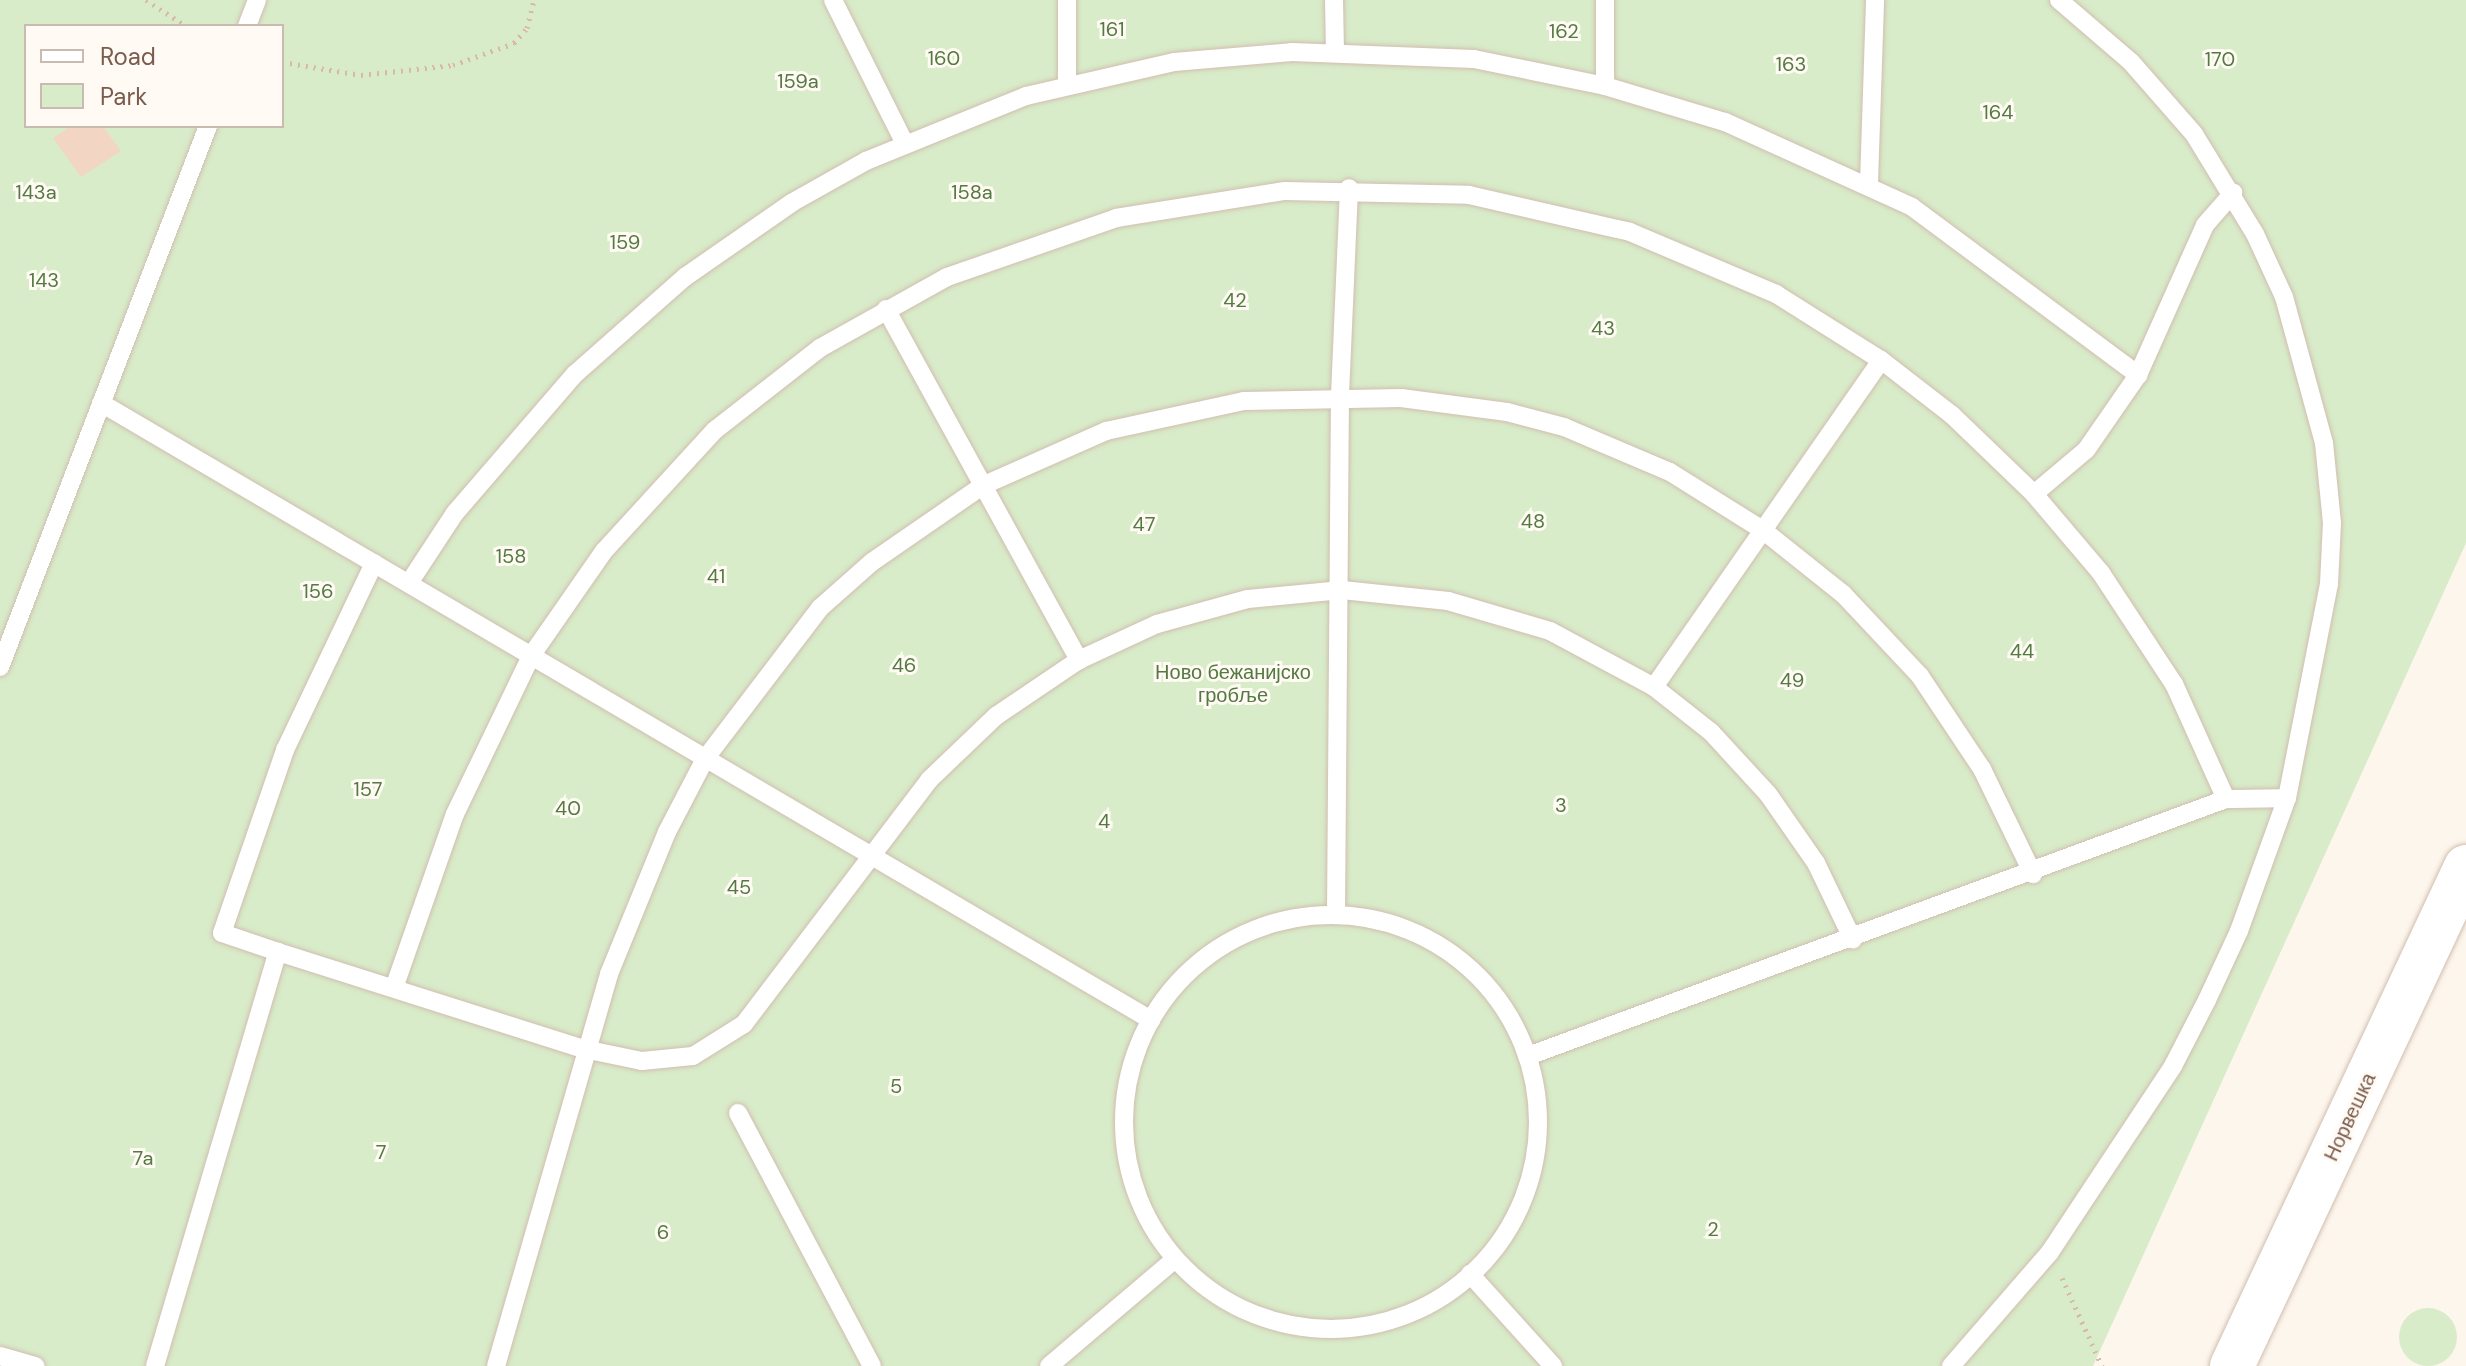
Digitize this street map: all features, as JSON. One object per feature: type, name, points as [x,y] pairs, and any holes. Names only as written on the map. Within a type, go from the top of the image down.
[{"type":"main road","name":"Норвешка","points":[[2232,1366],[2466,867]]},
{"type":"lane","points":[[248,24],[257,0]]},
{"type":"lane","points":[[833,0],[905,144]]},
{"type":"lane","points":[[1067,0],[1067,85]]},
{"type":"lane","points":[[1334,0],[1335,51]]},
{"type":"lane","points":[[1605,0],[1605,86]]},
{"type":"lane","points":[[1869,183],[1875,0]]},
{"type":"lane","points":[[1951,1366],[2050,1252],[2173,1066],[2239,931],[2287,798],[2321,642],[2332,523],[2309,375],[2284,297],[2233,193],[2183,122],[2069,3]]},
{"type":"lane","points":[[409,583],[455,513],[535,418],[627,326],[738,238],[905,144],[1067,85],[1174,62],[1335,51],[1474,59],[1605,86],[1725,122],[1869,183],[1964,242],[2138,375]]},
{"type":"lane","points":[[0,667],[4,646],[207,128]]},
{"type":"lane","points":[[1336,915],[1342,590],[1340,395],[1349,188]]},
{"type":"lane","points":[[394,988],[455,814],[531,656],[604,551],[715,430],[795,366],[886,309],[999,255],[1116,218],[1237,196],[1349,188],[1469,195],[1630,232],[1776,294],[1881,360],[1952,415],[2034,494],[2142,631],[2174,684],[2226,799]]},
{"type":"lane","points":[[2034,494],[2086,450],[2138,375],[2205,225],[2233,193]]},
{"type":"lane","points":[[886,309],[1079,660]]},
{"type":"lane","points":[[1654,687],[1881,360]]},
{"type":"lane","points":[[496,1366],[584,1049],[662,844],[705,759],[820,608],[910,533],[982,486],[1106,431],[1244,401],[1340,395],[1454,403],[1564,427],[1670,472],[1764,531],[1843,594],[1920,676],[1982,769],[2033,874]]},
{"type":"lane","points":[[101,403],[1151,1020]]},
{"type":"lane","points":[[374,563],[285,750],[222,933],[584,1049],[660,1061],[720,1044],[744,1024],[929,780],[996,716],[1079,660],[1157,624],[1248,599],[1342,590],[1448,601],[1550,631],[1654,687],[1711,732],[1768,794],[1816,863],[1853,940]]},
{"type":"lane","points":[[1528,1056],[2033,874],[2226,799],[2287,798]]},
{"type":"lane","points":[[1336,915],[1398,926],[1454,955],[1499,1000],[1528,1056],[1538,1097],[1530,1182],[1514,1222],[1470,1274],[1422,1308],[1340,1328],[1257,1315],[1219,1295],[1175,1259],[1143,1209],[1126,1148],[1127,1085],[1151,1020],[1181,979],[1226,943],[1279,922],[1336,915]]},
{"type":"lane","points":[[155,1366],[278,952]]},
{"type":"lane","points":[[738,1113],[872,1366]]},
{"type":"lane","points":[[1049,1366],[1175,1259]]},
{"type":"lane","points":[[1470,1274],[1553,1366]]},
{"type":"lane","points":[[0,1356],[36,1366]]},
{"type":"path","points":[[146,0],[183,24]]},
{"type":"path","points":[[284,62],[361,75],[453,65],[514,43],[527,28],[534,0]]},
{"type":"path","points":[[2050,1252],[2102,1366]]},
{"type":"green space","name":"Ново бежанијско гробље","points":[[0,0],[2466,0],[2466,543],[2093,1366],[0,1366]]},
{"type":"green space","points":[[2428,1308],[2448,1317],[2457,1337],[2448,1357],[2428,1366],[2408,1357],[2399,1337],[2408,1317]]},
{"type":"building","points":[[68,128],[104,128],[121,151],[81,177],[53,138]]},
{"type":"park label","name":"161","points":[[1112,29]]},
{"type":"park label","name":"162","points":[[1564,31]]},
{"type":"park label","name":"160","points":[[944,58]]},
{"type":"park label","name":"170","points":[[2220,59]]},
{"type":"park label","name":"163","points":[[1791,64]]},
{"type":"park label","name":"159a","points":[[798,81]]},
{"type":"park label","name":"164","points":[[1998,112]]},
{"type":"park label","name":"143a","points":[[36,192]]},
{"type":"park label","name":"158a","points":[[972,192]]},
{"type":"park label","name":"159","points":[[625,242]]},
{"type":"park label","name":"143","points":[[44,280]]},
{"type":"park label","name":"42","points":[[1235,300]]},
{"type":"park label","name":"43","points":[[1603,328]]},
{"type":"park label","name":"48","points":[[1533,521]]},
{"type":"park label","name":"47","points":[[1144,524]]},
{"type":"park label","name":"158","points":[[511,556]]},
{"type":"park label","name":"41","points":[[716,576]]},
{"type":"park label","name":"156","points":[[318,591]]},
{"type":"park label","name":"44","points":[[2022,651]]},
{"type":"park label","name":"46","points":[[904,665]]},
{"type":"park label","name":"49","points":[[1792,680]]},
{"type":"park label","name":"157","points":[[368,789]]},
{"type":"park label","name":"3","points":[[1561,805]]},
{"type":"park label","name":"40","points":[[568,808]]},
{"type":"park label","name":"4","points":[[1104,821]]},
{"type":"park label","name":"45","points":[[739,887]]},
{"type":"park label","name":"5","points":[[896,1086]]},
{"type":"park label","name":"7","points":[[381,1152]]},
{"type":"park label","name":"7a","points":[[143,1158]]},
{"type":"park label","name":"2","points":[[1713,1229]]},
{"type":"park label","name":"6","points":[[663,1232]]}]
